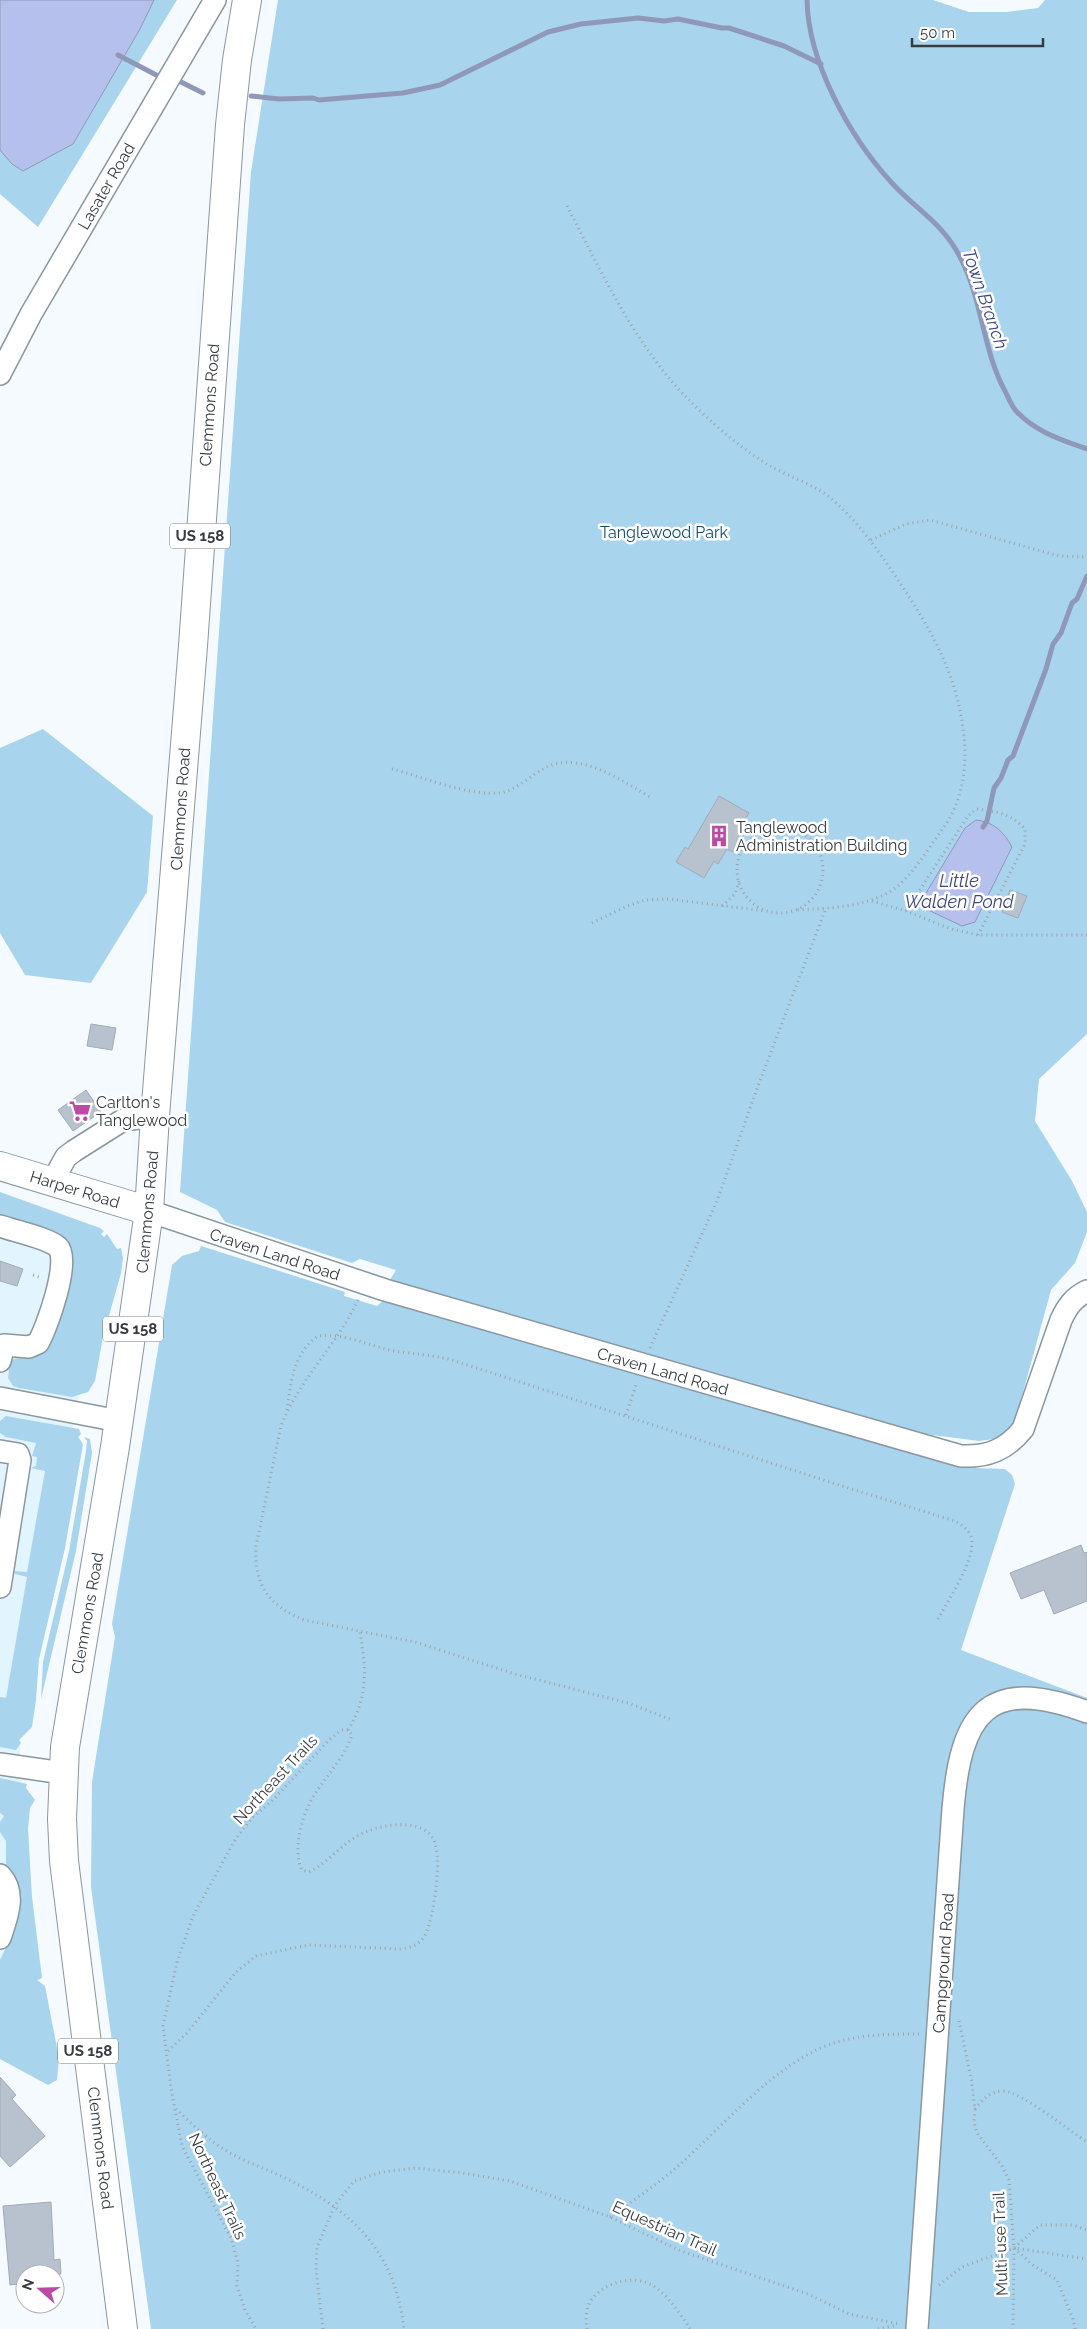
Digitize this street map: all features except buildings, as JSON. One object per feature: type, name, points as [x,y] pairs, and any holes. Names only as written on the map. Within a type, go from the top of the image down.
[{"type":"main road","name":"Clemmons Road","points":[[123,2329],[65,1878],[62,1819],[63,1773],[77,1668],[119,1421],[149,1211],[190,684],[230,125],[246,0]]},
{"type":"main road","name":"Harper Road","points":[[0,1166],[149,1211]]},
{"type":"street","name":"Lasater Road","points":[[0,374],[31,314],[215,0]]},
{"type":"street","points":[[52,1182],[66,1157],[74,1151],[123,1120],[155,1116]]},
{"type":"street","name":"Craven Land Road","points":[[149,1211],[365,1284],[961,1456],[977,1457],[992,1453],[1006,1446],[1023,1429],[1067,1307],[1078,1295],[1087,1292]]},
{"type":"street","points":[[0,1226],[52,1243],[61,1251],[63,1260],[56,1291],[38,1343],[29,1347],[1,1348]]},
{"type":"street","points":[[0,1398],[119,1421]]},
{"type":"street","points":[[0,1451],[18,1454],[20,1460],[0,1587]]},
{"type":"street","name":"Campground Road","points":[[909,2327],[919,2301],[956,1778],[962,1750],[972,1727],[982,1713],[998,1702],[1015,1697],[1044,1699],[1087,1712]]},
{"type":"street","points":[[0,1764],[63,1773]]},
{"type":"street","points":[[0,1875],[5,1880],[10,1896],[8,1913],[0,1938]]},
{"type":"path","points":[[567,206],[623,315],[682,393],[713,424],[770,466],[826,494],[858,524],[871,541],[930,630],[946,664],[956,689],[961,712],[965,763],[963,782],[948,822],[907,879],[890,892],[871,900],[826,908],[774,912],[669,899],[645,900],[627,906],[592,923]]},
{"type":"path","points":[[871,541],[906,524],[930,520],[1059,556],[1087,557]]},
{"type":"path","points":[[392,769],[484,793],[502,793],[546,767],[563,762],[582,764],[596,768],[652,798]]},
{"type":"path","points":[[906,911],[968,816],[976,809],[1001,813],[1017,820],[1025,829],[1025,844],[978,935]]},
{"type":"path","points":[[721,906],[735,894],[739,880],[739,861],[748,843],[764,830],[785,827],[805,835],[818,850],[822,860],[823,876],[818,890],[812,899],[795,910]]},
{"type":"path","points":[[739,880],[742,890],[752,902],[764,910],[774,912]]},
{"type":"path","points":[[871,900],[906,911],[951,929],[978,935],[1087,935]]},
{"type":"path","points":[[626,1415],[643,1365],[717,1200],[826,908]]},
{"type":"path","points":[[287,1410],[339,1336],[365,1284]]},
{"type":"path","points":[[672,1720],[628,1703],[515,1674],[415,1642],[304,1620],[288,1614],[274,1604],[258,1577],[255,1562],[256,1546],[281,1426],[287,1410],[293,1374],[303,1349],[318,1336],[339,1336],[392,1350],[429,1354],[452,1360],[955,1521],[967,1528],[972,1544],[967,1563],[937,1621]]},
{"type":"path","name":"Northeast Trails","points":[[348,1730],[358,1714],[364,1690],[365,1661],[360,1632]]},
{"type":"path","name":"Northeast Trails","points":[[256,2329],[245,2310],[237,2286],[238,2263],[231,2238],[182,2146],[171,2088],[168,2052],[163,2026],[177,1962],[193,1916],[221,1864],[251,1819],[271,1802],[329,1740],[341,1730],[348,1730]]},
{"type":"path","name":"Northeast Trails","points":[[168,2052],[236,1972],[256,1956],[308,1945],[402,1949],[416,1946],[424,1937],[432,1918],[436,1896],[437,1873],[437,1854],[433,1838],[425,1830],[410,1825],[392,1825],[370,1830],[355,1836],[321,1866],[309,1872],[302,1870],[298,1862],[300,1832],[312,1798],[348,1747],[352,1735],[348,1730]]},
{"type":"path","name":"Multi-use Trail","points":[[958,2016],[971,2078],[975,2109],[974,2122],[977,2133],[1002,2166],[1009,2180],[1014,2248],[1013,2329]]},
{"type":"path","points":[[610,2217],[676,2168],[764,2085],[812,2052],[837,2042],[873,2035],[938,2033]]},
{"type":"path","points":[[975,2109],[984,2097],[1004,2091],[1013,2093],[1087,2142]]},
{"type":"path","name":"Northeast Trails","points":[[175,2108],[224,2150],[297,2183],[335,2205],[370,2240],[385,2262],[396,2286],[404,2329]]},
{"type":"path","name":"Equestrian Trail","points":[[323,2329],[316,2270],[317,2247],[335,2205],[354,2181],[382,2172],[416,2168],[510,2181],[610,2217],[681,2251],[808,2294],[850,2314],[909,2327]]},
{"type":"path","points":[[909,2327],[911,2317],[919,2301],[962,2268],[1014,2248],[1040,2225],[1072,2225],[1087,2230]]},
{"type":"path","points":[[1014,2248],[1087,2259]]},
{"type":"path","points":[[1014,2248],[1034,2266],[1057,2280],[1074,2318],[1075,2329]]},
{"type":"path","points":[[587,2329],[586,2319],[589,2303],[599,2292],[622,2281],[633,2280],[650,2284],[664,2293],[690,2329]]},
{"type":"path","points":[[878,2329],[909,2327]]},
{"type":"path","points":[[900,2329],[909,2327]]},
{"type":"shaded area","points":[[0,1200],[105,1252],[18,1725],[37,1980],[0,1984]]},
{"type":"green space","points":[[0,0],[177,0],[38,227],[0,194]]},
{"type":"green space","name":"Tanglewood Park","points":[[278,0],[933,0],[969,12],[1007,12],[1038,8],[1045,0],[1087,0],[1087,1034],[1039,1079],[1035,1121],[1072,1181],[1087,1212],[1087,1232],[1075,1263],[1051,1290],[1015,1422],[1001,1438],[979,1441],[925,1434],[543,1328],[390,1280],[396,1270],[360,1259],[352,1263],[225,1222],[217,1210],[180,1192],[251,172]]},
{"type":"green space","points":[[43,729],[153,816],[147,892],[91,983],[25,975],[0,933],[0,748]]},
{"type":"green space","points":[[0,1192],[100,1228],[104,1231],[101,1234],[104,1237],[107,1234],[117,1249],[121,1248],[123,1258],[121,1273],[103,1337],[95,1381],[88,1392],[72,1397],[19,1388],[13,1386],[8,1378],[10,1361],[17,1358],[36,1357],[45,1349],[51,1339],[56,1329],[72,1271],[72,1258],[69,1244],[57,1234],[0,1215]]},
{"type":"green space","points":[[201,1246],[345,1292],[344,1296],[377,1306],[383,1301],[506,1333],[977,1468],[1005,1469],[1012,1475],[1015,1484],[961,1650],[1087,1698],[1087,2329],[151,2329],[91,1887],[92,1782],[115,1637],[112,1624],[172,1265],[182,1256],[199,1251]]},
{"type":"green space","points":[[6,1416],[79,1429],[81,1434],[78,1437],[83,1444],[65,1548],[39,1659],[32,1727],[19,1740],[21,1743],[16,1750],[0,1747],[0,1697],[6,1698],[27,1577],[15,1574],[13,1571],[27,1572],[45,1471],[31,1468],[36,1466],[37,1457],[32,1456],[36,1443],[6,1437],[0,1433],[0,1421]]},
{"type":"green space","points":[[84,1437],[90,1439],[92,1453],[76,1551],[41,1699],[43,1662],[69,1551],[86,1451],[87,1441]]},
{"type":"green space","points":[[0,1778],[27,1784],[26,1788],[35,1800],[30,1808],[28,1829],[32,1897],[42,1978],[37,1980],[45,1986],[59,2058],[57,2080],[48,2085],[0,2059],[0,1960],[11,1937],[14,1884],[6,1864],[6,1841],[0,1832],[0,1822],[4,1816],[0,1813]]},
{"type":"water","points":[[0,0],[154,0],[140,29],[73,144],[23,171],[12,164],[0,150]]},
{"type":"water","name":"Little Walden Pond","points":[[976,820],[993,825],[1006,837],[1012,847],[975,922],[962,926],[924,908],[923,898],[965,828]]},
{"type":"waterway","name":"Town Branch","points":[[807,0],[809,24],[823,73],[847,121],[876,164],[900,192],[937,225],[960,257],[974,290],[998,377],[1014,408],[1032,425],[1059,439],[1087,449]]},
{"type":"waterway","points":[[251,96],[279,99],[313,98],[319,100],[403,93],[440,85],[548,32],[581,24],[638,18],[664,21],[678,19],[729,28],[784,46],[821,64]]},
{"type":"waterway","points":[[118,55],[162,78]]},
{"type":"waterway","points":[[175,79],[203,93]]},
{"type":"waterway","points":[[983,827],[987,821],[994,788],[1001,778],[1008,760],[1013,756],[1046,669],[1053,644],[1061,633],[1072,603],[1077,599],[1087,576]]},
{"type":"place","name":"Tanglewood Administration Building","points":[[719,836]]},
{"type":"place","name":"Carlton's Tanglewood","points":[[80,1111]]}]
